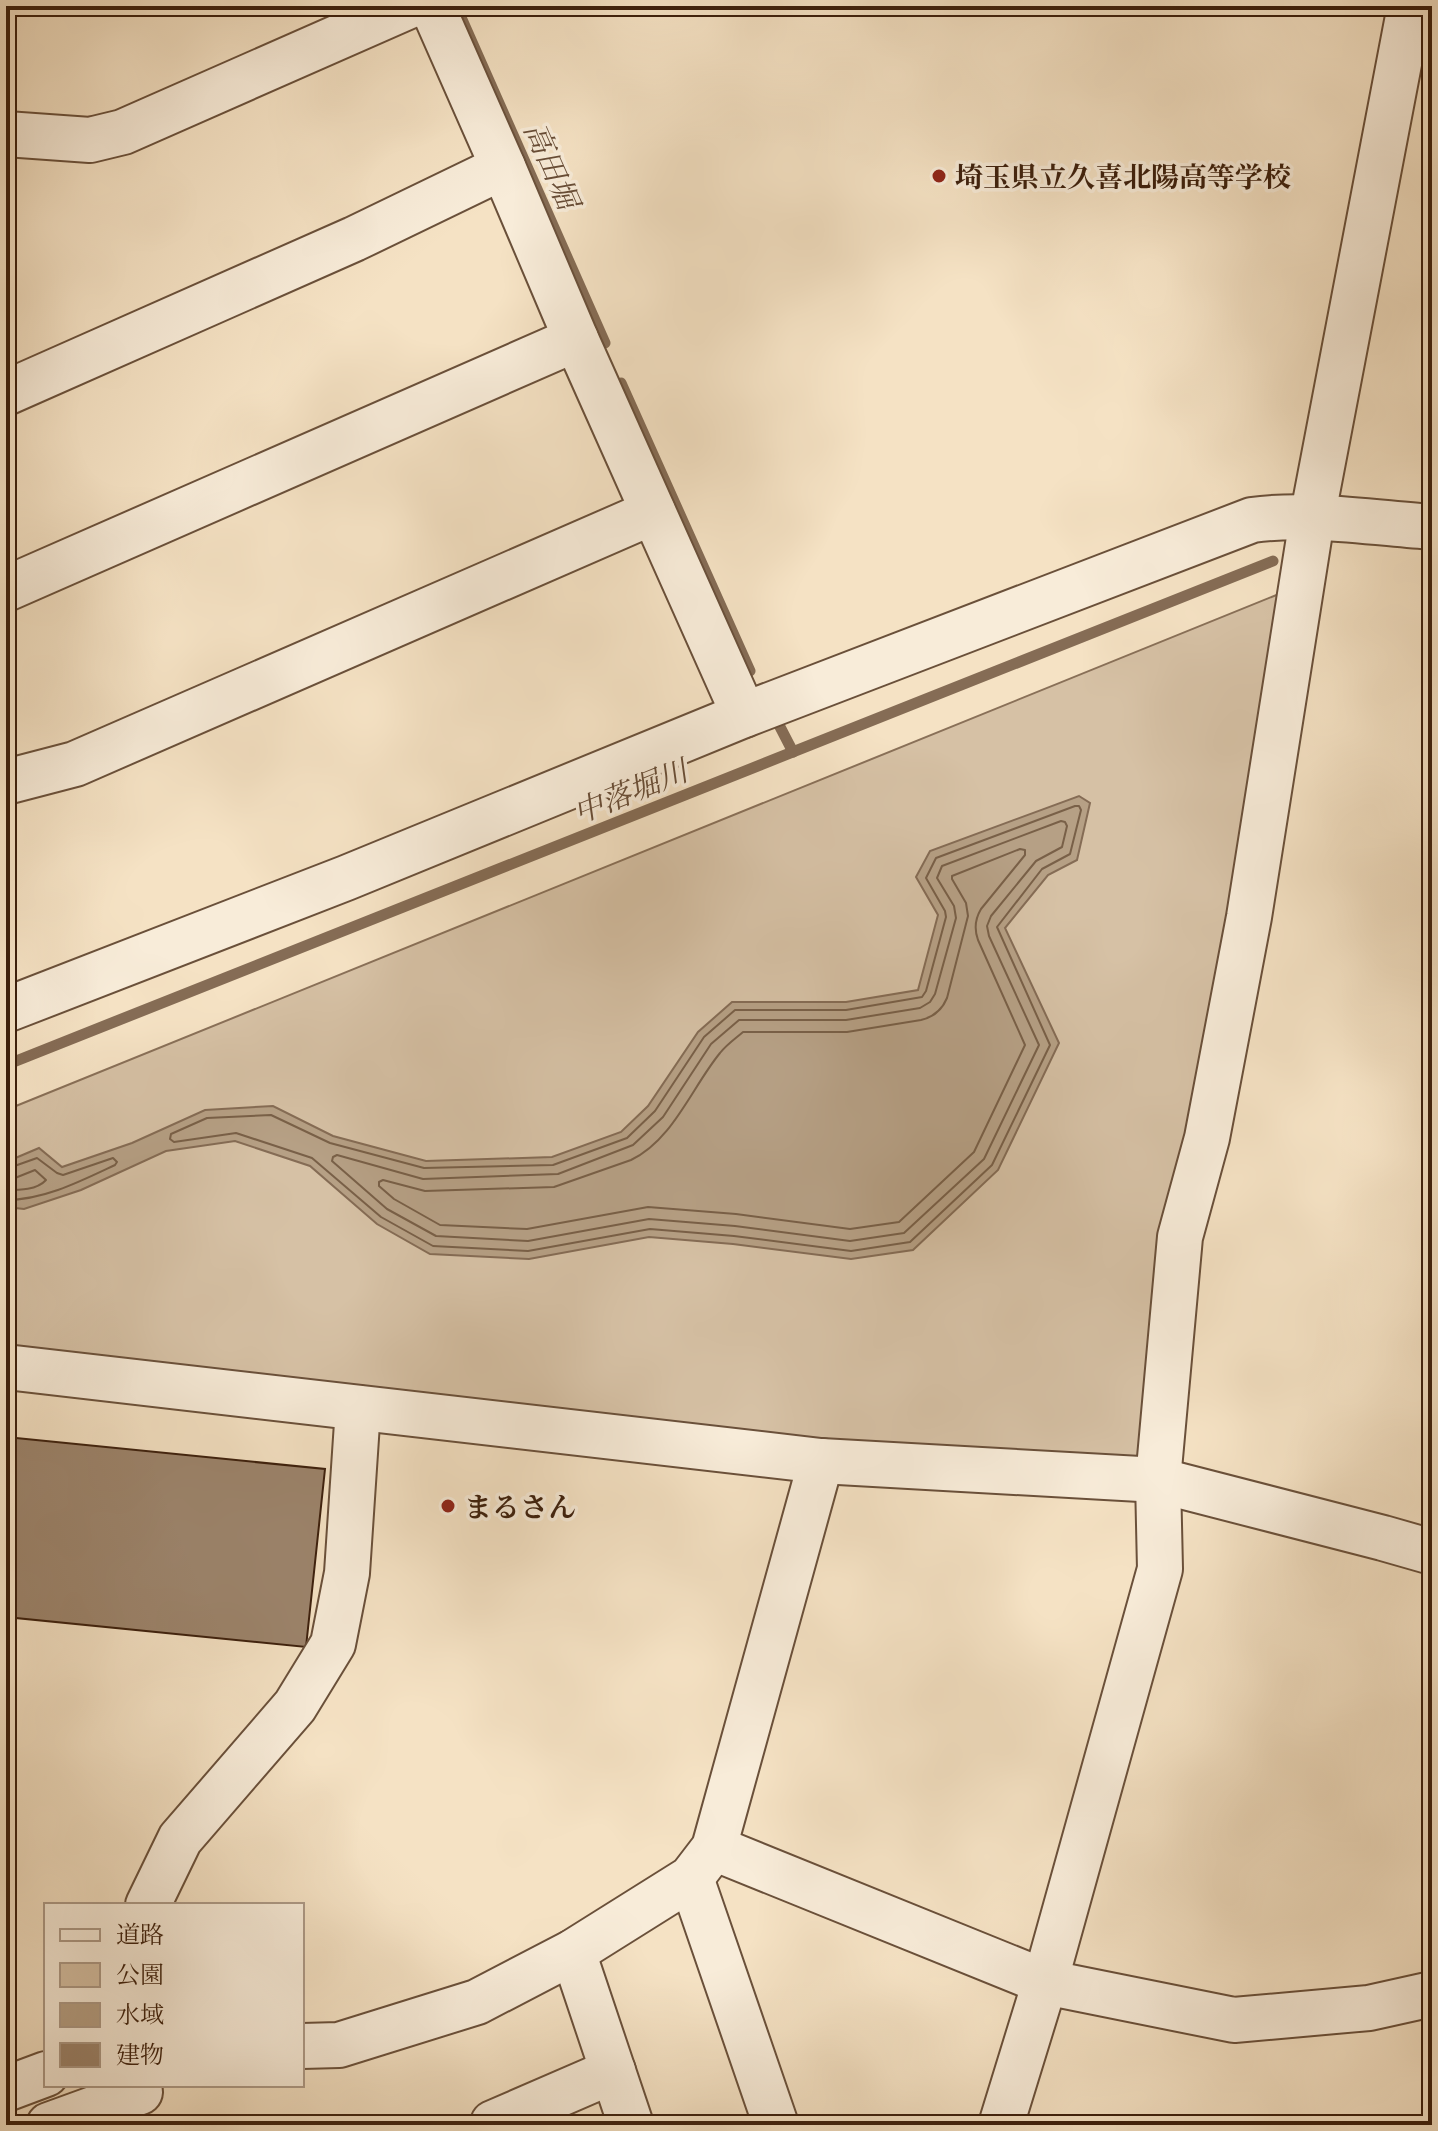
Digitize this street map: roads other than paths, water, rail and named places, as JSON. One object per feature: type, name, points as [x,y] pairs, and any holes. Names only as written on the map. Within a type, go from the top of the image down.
[{"type":"street","points":[[6,134],[90,140],[123,132],[409,6]]},
{"type":"street","points":[[432,6],[744,715]]},
{"type":"street","points":[[1001,2125],[1045,1982],[1160,1569],[1158,1480],[1180,1237],[1207,1138],[1249,917],[1312,519],[1410,6]]},
{"type":"street","points":[[6,393],[354,239],[503,167]]},
{"type":"street","points":[[6,589],[576,339]]},
{"type":"street","points":[[6,782],[75,764],[653,512]]},
{"type":"street","points":[[6,1010],[346,878],[744,715],[1252,520],[1272,517],[1432,527]]},
{"type":"street","points":[[6,1367],[821,1461],[1158,1480],[1432,1552]]},
{"type":"street","points":[[149,1903],[180,1839],[295,1706],[333,1644],[347,1573],[358,1408]]},
{"type":"street","points":[[776,2125],[702,1863],[821,1461]]},
{"type":"street","points":[[304,2046],[339,2045],[477,2002],[573,1952],[702,1863]]},
{"type":"street","points":[[702,1863],[1045,1982],[1234,2020],[1369,2008],[1432,1994]]},
{"type":"street","points":[[573,1952],[631,2125]]},
{"type":"street","points":[[494,2125],[613,2071]]},
{"type":"street","points":[[6,2089],[44,2075]]},
{"type":"street","points":[[49,2125],[144,2101]]},
{"type":"water","points":[[1079,796],[1090,803],[1077,860],[1048,875],[1005,928],[1059,1043],[998,1170],[913,1250],[851,1259],[649,1237],[529,1259],[430,1254],[377,1224],[310,1166],[235,1141],[166,1151],[81,1190],[24,1209],[6,1207],[6,1162],[39,1148],[62,1167],[132,1143],[205,1110],[273,1106],[333,1136],[426,1161],[552,1157],[621,1132],[648,1106],[698,1032],[732,1002],[846,1002],[918,990],[938,915],[916,877],[930,851]]},
{"type":"waterway","name":"高田堀","points":[[456,6],[605,343]]},
{"type":"waterway","name":"高田堀","points":[[621,383],[750,671]]},
{"type":"waterway","name":"中落堀川","points":[[6,1065],[1273,561]]},
{"type":"waterway","name":"高田堀","points":[[777,721],[793,752]]},
{"type":"place","name":"埼玉県立久喜北陽高等学校","points":[[939,176]]},
{"type":"place","name":"まるさん","points":[[448,1506]]}]
